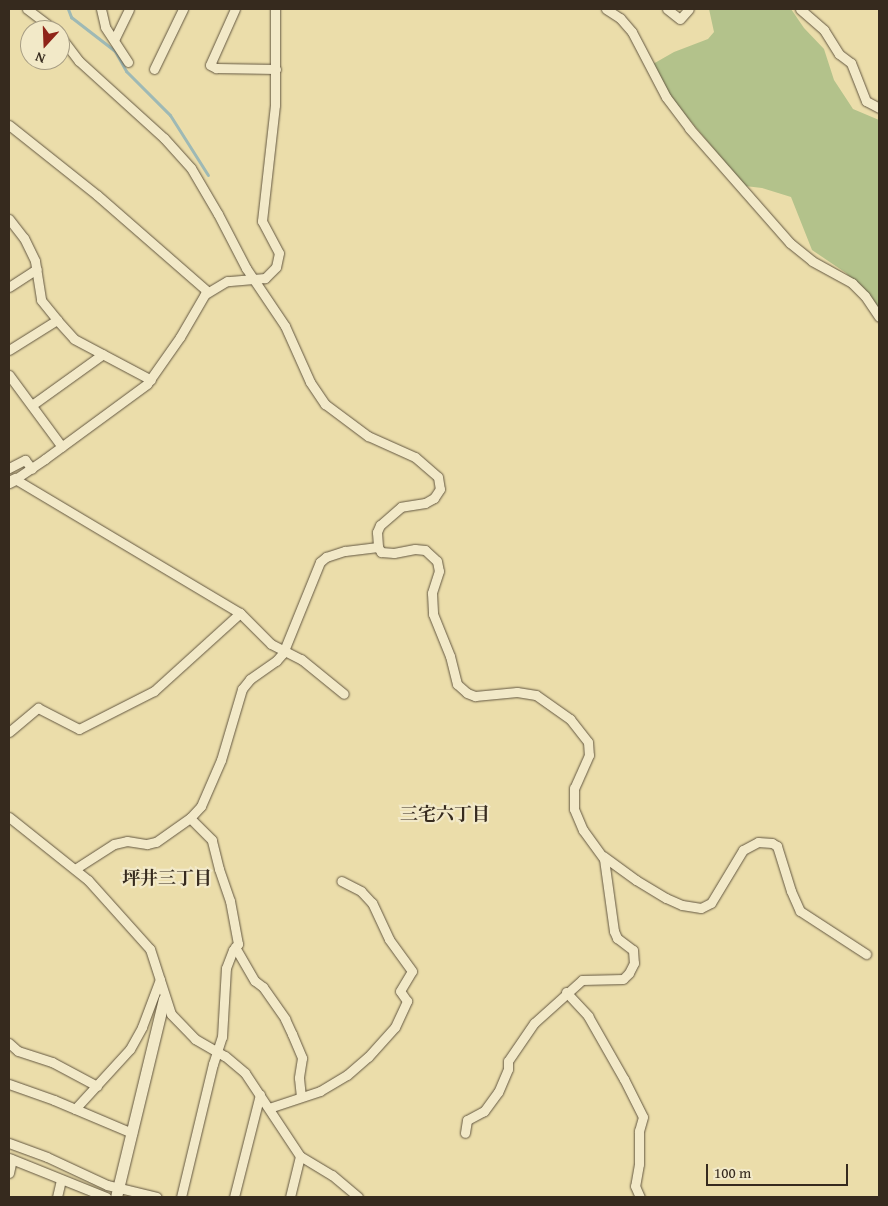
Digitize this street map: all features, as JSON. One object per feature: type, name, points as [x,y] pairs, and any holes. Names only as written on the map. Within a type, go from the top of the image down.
[{"type":"street","points":[[27,9],[42,20]]},
{"type":"street","points":[[101,9],[105,27],[128,62]]},
{"type":"street","points":[[114,40],[129,9]]},
{"type":"street","points":[[154,69],[183,9]]},
{"type":"street","points":[[235,9],[210,65],[216,68],[276,68]]},
{"type":"street","points":[[275,9],[275,105],[262,221],[278,250],[279,258],[271,274],[265,278],[254,280],[227,281],[208,292],[200,300],[180,337],[151,380],[32,469],[12,481],[240,613],[271,644],[301,659],[344,694]]},
{"type":"street","points":[[606,9],[620,18],[632,32],[666,97],[688,128],[777,228],[812,261],[858,288],[879,317]]},
{"type":"street","points":[[667,9],[680,19],[689,9]]},
{"type":"street","points":[[800,9],[824,30],[839,54],[855,70],[860,92],[866,101],[879,108]]},
{"type":"street","points":[[70,49],[79,61],[164,138],[191,168],[254,280],[285,326],[310,382],[325,404],[368,436],[415,457],[438,477],[440,489],[434,498],[425,503],[401,507],[380,524],[377,532],[378,548],[381,552],[394,553],[415,548],[425,550],[437,561],[439,570],[432,593],[433,614],[450,656],[457,684],[475,696],[517,692],[536,695],[570,719],[586,736],[590,747],[589,755],[574,788],[573,802],[583,830],[601,854],[605,863],[615,935],[633,950],[635,959],[630,971],[623,979],[582,980],[566,992],[534,1023],[508,1061],[508,1069],[498,1092],[484,1111],[468,1120],[466,1133]]},
{"type":"street","points":[[9,125],[97,195],[208,292]]},
{"type":"street","points":[[9,219],[24,238],[35,261],[41,300],[57,320],[74,339],[151,380]]},
{"type":"street","points":[[9,287],[37,269]]},
{"type":"street","points":[[9,350],[57,320]]},
{"type":"street","points":[[32,405],[102,354]]},
{"type":"street","points":[[9,375],[62,447]]},
{"type":"street","points":[[9,468],[25,460],[32,469]]},
{"type":"street","points":[[75,869],[114,844],[127,840],[147,844],[156,842],[190,818],[201,806],[221,760],[242,688],[250,679],[276,661],[285,650],[320,562],[326,557],[345,551],[378,548]]},
{"type":"street","points":[[9,732],[38,708],[79,729],[154,692],[240,613]]},
{"type":"street","points":[[9,817],[75,869],[142,939],[150,949],[160,979],[164,999],[171,1014],[195,1039],[245,1073],[300,1156],[332,1175],[358,1197]]},
{"type":"street","points":[[181,1197],[223,1029],[226,968],[238,944],[230,901],[212,840],[190,818]]},
{"type":"street","points":[[601,854],[636,880],[666,898],[682,905],[701,908],[711,903],[743,850],[758,842],[772,843],[777,846],[791,891],[800,911],[866,954]]},
{"type":"street","points":[[269,1108],[320,1091],[358,1066],[395,1026],[407,1001],[400,991],[412,971],[389,939],[372,903],[361,892],[341,881]]},
{"type":"street","points":[[235,947],[255,981],[266,990],[285,1019],[292,1034],[302,1058],[299,1078],[301,1096]]},
{"type":"street","points":[[75,1109],[121,1060],[136,1040],[160,979]]},
{"type":"street","points":[[566,992],[588,1016],[643,1117],[635,1186],[640,1197]]},
{"type":"street","points":[[117,1192],[164,999]]},
{"type":"street","points":[[9,1043],[18,1051],[52,1062],[96,1086]]},
{"type":"street","points":[[9,1084],[132,1133]]},
{"type":"street","points":[[234,1197],[260,1094]]},
{"type":"street","points":[[9,1143],[47,1157],[117,1192],[157,1197]]},
{"type":"street","points":[[290,1197],[300,1156]]},
{"type":"street","points":[[9,1173],[10,1158],[106,1197]]},
{"type":"street","points":[[56,1197],[61,1179]]},
{"type":"green space","points":[[709,9],[791,9],[804,28],[824,49],[834,80],[853,109],[879,120],[879,309],[846,273],[812,250],[791,197],[762,188],[745,186],[672,99],[653,64],[674,52],[708,39],[714,32]]},
{"type":"waterway","points":[[68,9],[71,17],[115,51],[126,71],[170,115],[208,175]]},
{"type":"district","name":"三宅六丁目","points":[[445,814]]},
{"type":"district","name":"坪井三丁目","points":[[167,878]]}]
